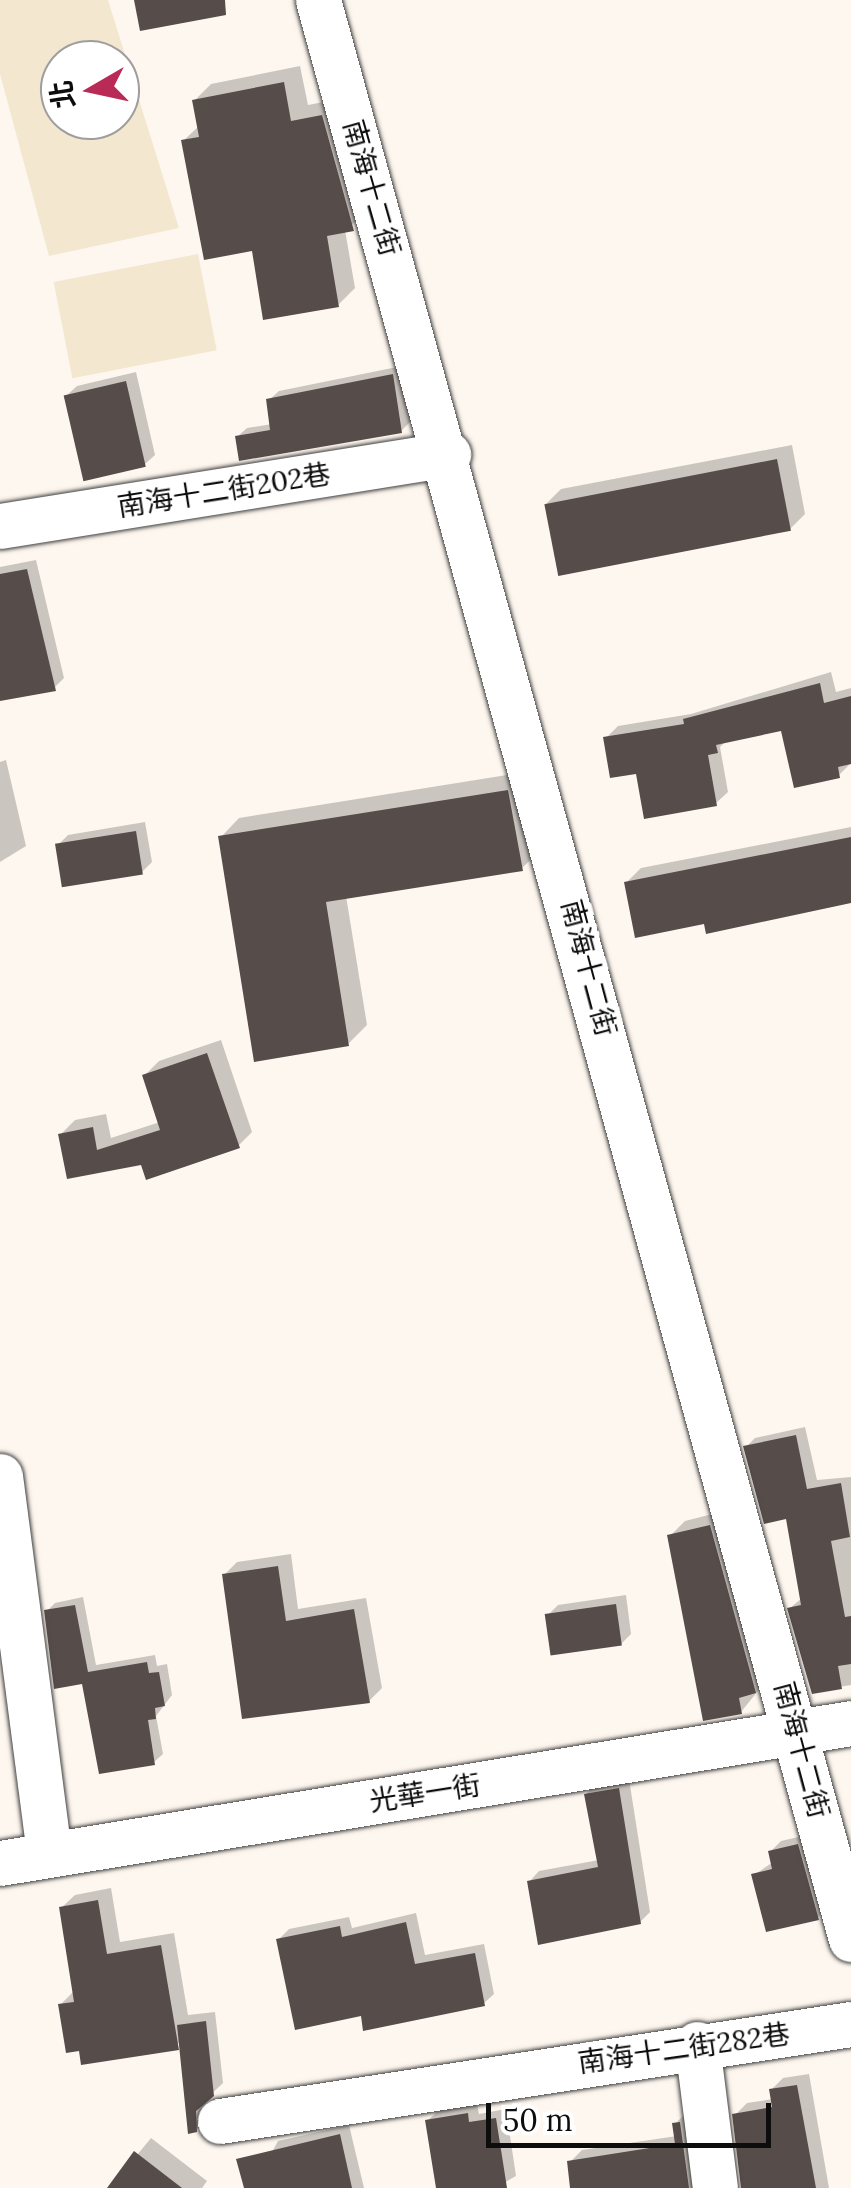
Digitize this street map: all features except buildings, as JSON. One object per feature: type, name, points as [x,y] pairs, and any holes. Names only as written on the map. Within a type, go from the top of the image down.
[{"type":"street","name":"南海十二街","points":[[318,0],[448,454],[851,1938]]},
{"type":"street","name":"南海十二街202巷","points":[[0,526],[448,454]]},
{"type":"street","points":[[0,1476],[49,1854]]},
{"type":"street","name":"光華一街","points":[[0,1863],[851,1723]]},
{"type":"street","name":"南海十二街282巷","points":[[220,2121],[696,2044],[851,2024]]},
{"type":"street","points":[[696,2044],[714,2188]]},
{"type":"shaded area","points":[[0,0],[108,0],[120,40],[40,40],[40,140],[140,140],[140,103],[179,228],[49,256],[0,74]]},
{"type":"shaded area","points":[[198,254],[217,350],[72,378],[54,282]]}]
